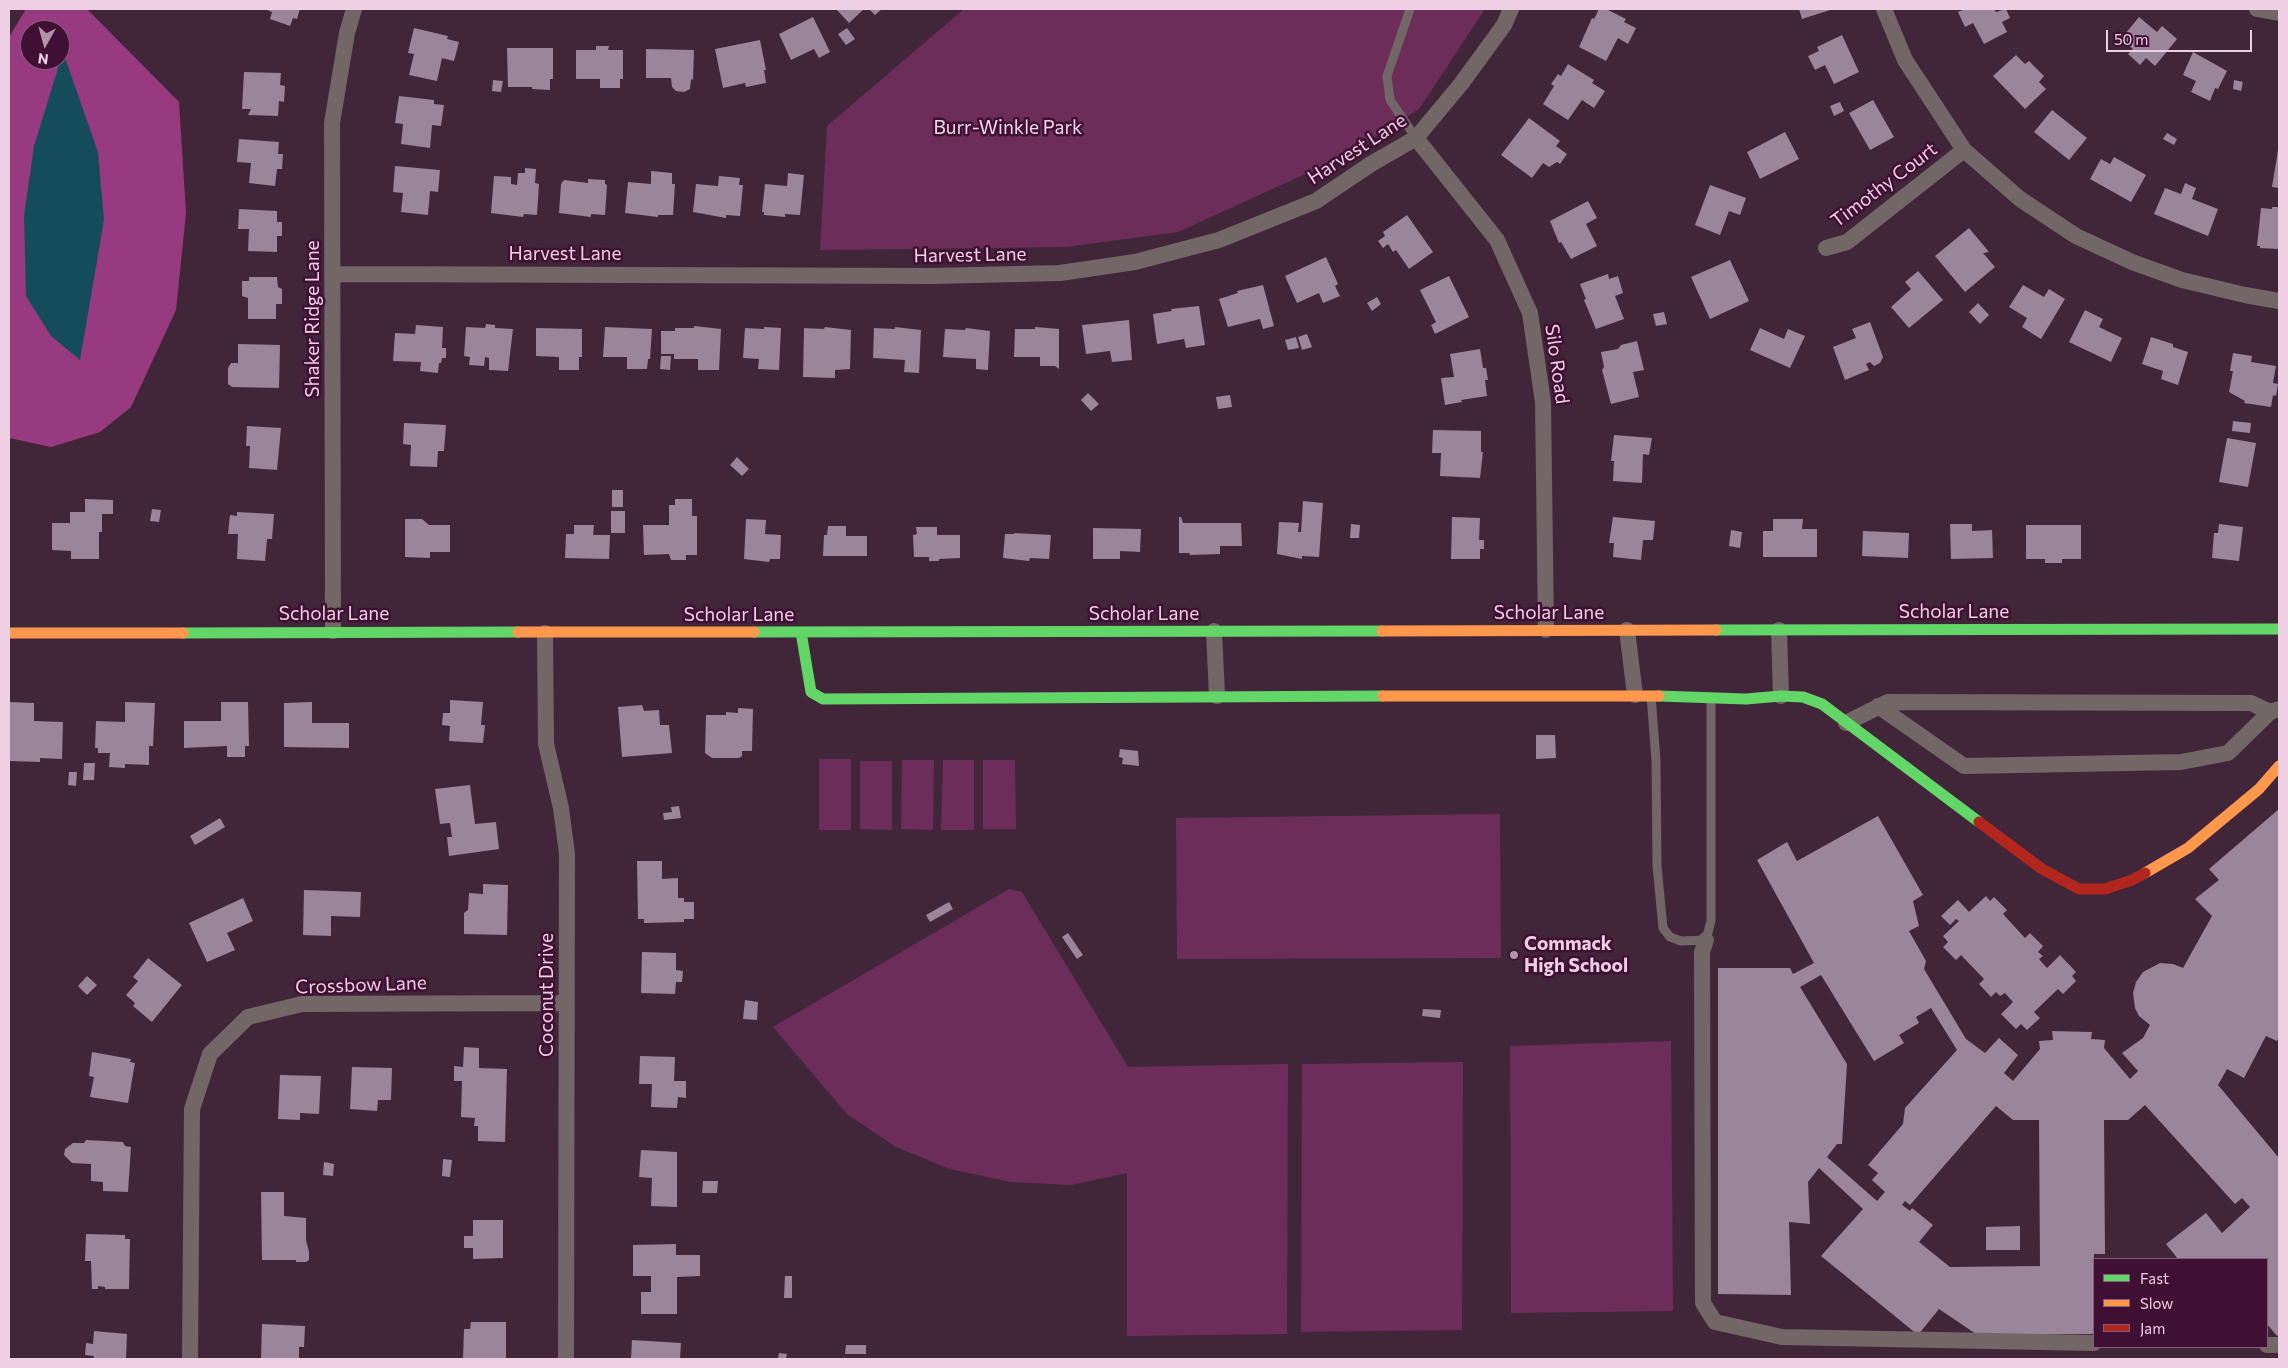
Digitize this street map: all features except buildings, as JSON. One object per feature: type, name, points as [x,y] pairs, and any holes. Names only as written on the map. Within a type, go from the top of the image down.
[{"type":"street","name":"Shaker Ridge Lane","points":[[333,631],[334,274],[332,124],[347,33],[354,9]]},
{"type":"street","name":"Harvest Lane","points":[[334,274],[932,276],[1060,273],[1135,262],[1219,240],[1316,201],[1371,164],[1416,138],[1461,84],[1504,25],[1511,9]]},
{"type":"street","points":[[1884,9],[1904,60],[1964,150],[2020,199],[2076,236],[2132,262],[2182,280],[2245,296],[2279,301]]},
{"type":"street","points":[[2257,9],[2279,13]]},
{"type":"street","name":"Silo Road","points":[[1416,138],[1497,240],[1530,313],[1543,402],[1546,630]]},
{"type":"street","name":"Timothy Court","points":[[1826,248],[1847,242],[1964,150]]},
{"type":"street","name":"Scholar Lane","points":[[9,633],[2279,629]]},
{"type":"street","points":[[1627,630],[1643,695]]},
{"type":"street","points":[[1779,630],[1781,696]]},
{"type":"street","points":[[1214,631],[1217,696]]},
{"type":"street","points":[[801,632],[811,692],[823,699],[1643,695],[1746,699],[1781,696],[1803,697],[1812,700],[1846,722],[2042,869],[2079,888],[2105,889],[2132,880],[2188,848],[2259,789],[2279,766]]},
{"type":"street","name":"Coconut Drive","points":[[545,633],[546,744],[561,808],[567,854],[566,1359]]},
{"type":"street","points":[[1846,722],[1888,702],[2251,703],[2275,710]]},
{"type":"street","points":[[1878,706],[1964,766],[2181,762],[2228,753],[2275,710]]},
{"type":"street","points":[[1706,940],[1702,952],[1703,1304],[1715,1322],[1782,1337],[2093,1343]]},
{"type":"street","name":"Crossbow Lane","points":[[190,1359],[192,1109],[210,1054],[248,1017],[302,1004],[567,1003]]},
{"type":"lane","points":[[1410,9],[1387,76],[1390,100],[1416,138]]},
{"type":"lane","points":[[1643,695],[1656,760],[1657,866],[1663,928],[1670,937],[1681,941],[1706,940],[1711,921],[1711,698]]},
{"type":"green space","name":"Burr-Winkle Park","points":[[964,9],[1485,9],[1419,109],[1347,155],[1178,232],[1066,247],[820,250],[827,126]]},
{"type":"green space","points":[[819,759],[851,759],[851,830],[819,830]]},
{"type":"green space","points":[[902,760],[934,760],[933,830],[901,829]]},
{"type":"green space","points":[[943,760],[974,760],[974,830],[941,830]]},
{"type":"green space","points":[[983,760],[1015,760],[1016,829],[983,829]]},
{"type":"green space","points":[[860,761],[892,761],[892,830],[860,829]]},
{"type":"green space","points":[[1500,814],[1501,958],[1177,959],[1176,818]]},
{"type":"green space","points":[[1009,889],[1022,892],[1128,1067],[1288,1064],[1287,1334],[1127,1336],[1127,1173],[1071,1185],[1010,1182],[950,1169],[896,1147],[847,1114],[773,1027]]},
{"type":"green space","points":[[1671,1041],[1673,1311],[1511,1313],[1510,1046]]},
{"type":"green space","points":[[1463,1062],[1462,1330],[1301,1332],[1302,1064]]},
{"type":"shaded area","points":[[26,9],[87,9],[179,102],[186,213],[176,310],[131,407],[100,432],[51,447],[9,438],[9,37]]},
{"type":"water","points":[[57,70],[69,70],[98,152],[104,220],[80,360],[51,336],[26,296],[24,216],[34,146]]},
{"type":"traffic: fast","points":[[1716,630],[2279,629]]},
{"type":"traffic: fast","points":[[754,632],[1382,631]]},
{"type":"traffic: fast","points":[[183,633],[518,632]]},
{"type":"traffic: fast","points":[[801,632],[811,692],[823,699],[1383,696]]},
{"type":"traffic: fast","points":[[1659,696],[1746,699],[1781,696],[1803,697],[1822,704],[1979,822]]},
{"type":"traffic: slow","points":[[1382,631],[1716,630]]},
{"type":"traffic: slow","points":[[518,632],[754,632]]},
{"type":"traffic: slow","points":[[9,633],[183,633]]},
{"type":"traffic: slow","points":[[1383,696],[1659,696]]},
{"type":"traffic: slow","points":[[2145,873],[2188,848],[2259,789],[2279,766]]},
{"type":"traffic: jam","points":[[1979,822],[2042,869],[2079,889],[2105,889],[2132,880],[2145,873]]},
{"type":"place","name":"Commack High School","points":[[1514,955]]}]
